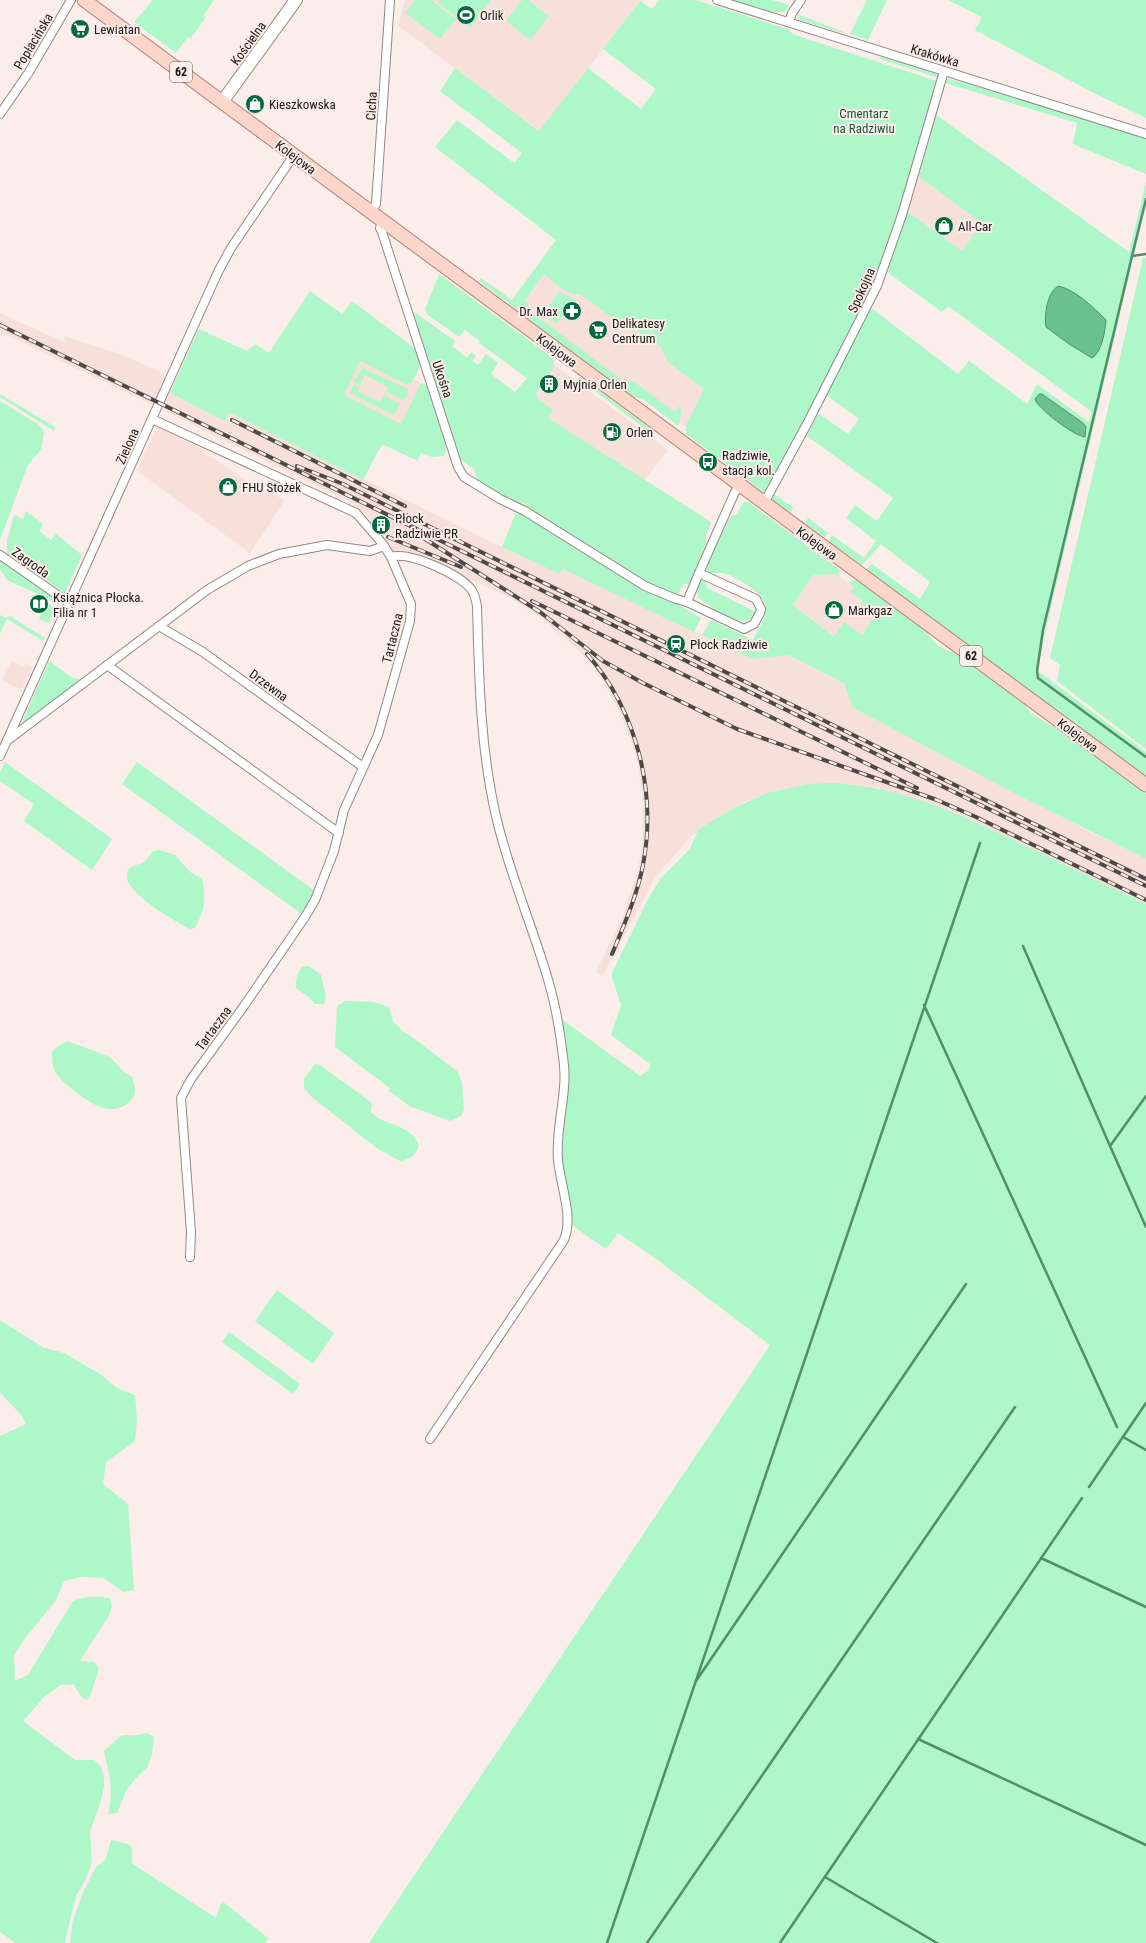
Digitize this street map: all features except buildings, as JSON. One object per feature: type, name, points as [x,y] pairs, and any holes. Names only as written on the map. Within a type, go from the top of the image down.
[{"type":"main road","name":"Kolejowa","points":[[84,0],[1146,785]]},
{"type":"main road","name":"Kościelna","points":[[222,102],[296,0]]},
{"type":"street","name":"Popłacińska","points":[[0,114],[33,65],[71,0]]},
{"type":"street","name":"Cicha","points":[[370,212],[376,204],[390,0]]},
{"type":"street","name":"Krakówka","points":[[717,0],[1146,134]]},
{"type":"street","points":[[789,22],[792,13],[801,0]]},
{"type":"street","name":"Spokojna","points":[[764,503],[808,422],[877,286],[902,215],[944,71]]},
{"type":"street","name":"Zielona","points":[[0,756],[224,260],[294,155]]},
{"type":"street","name":"Ukośna","points":[[382,221],[380,228],[458,467],[464,477],[500,499],[525,511],[645,586],[687,602],[744,628],[754,624],[760,613],[759,604],[752,597],[699,573]]},
{"type":"street","name":"Tartaczna","points":[[152,419],[347,507],[364,520],[384,546],[409,601],[411,615],[380,729],[344,810],[330,860],[315,900],[244,1006],[204,1061],[181,1098],[191,1232],[190,1257]]},
{"type":"street","points":[[687,602],[735,492],[740,485]]},
{"type":"street","points":[[7,740],[217,583],[266,559],[290,551],[327,546],[370,551],[384,546]]},
{"type":"street","name":"Zagroda","points":[[0,555],[69,603]]},
{"type":"street","points":[[390,558],[402,556],[435,566],[465,582],[474,595],[477,606],[482,733],[488,777],[505,851],[549,984],[558,1023],[565,1070],[558,1155],[568,1230],[564,1240],[430,1439]]},
{"type":"street","name":"Drzewna","points":[[159,626],[203,652],[363,767]]},
{"type":"street","points":[[107,665],[339,832]]},
{"type":"shaded area","points":[[405,0],[640,1],[540,131],[398,26]]},
{"type":"shaded area","points":[[919,177],[982,223],[962,251],[908,212]]},
{"type":"shaded area","points":[[545,255],[713,378],[687,428],[512,300]]},
{"type":"shaded area","points":[[1058,286],[1078,295],[1106,320],[1101,346],[1092,358],[1069,344],[1046,327],[1045,317],[1047,305],[1051,294]]},
{"type":"shaded area","points":[[0,313],[64,342],[65,336],[123,355],[165,374],[159,388],[224,421],[229,413],[502,547],[560,574],[563,569],[752,659],[788,655],[844,683],[852,707],[1088,831],[1146,859],[1146,904],[1009,838],[878,788],[859,785],[808,784],[767,793],[749,800],[691,836],[656,876],[606,970],[602,975],[596,972],[622,918],[638,869],[642,847],[643,801],[637,758],[623,719],[605,684],[592,665],[580,652],[543,619],[502,593],[414,556],[392,551],[384,537],[365,513],[351,503],[153,405],[0,332]]},
{"type":"shaded area","points":[[353,349],[421,383],[399,431],[330,398]]},
{"type":"shaded area","points":[[552,363],[668,450],[644,480],[518,399]]},
{"type":"shaded area","points":[[1039,394],[1042,394],[1083,423],[1086,427],[1085,437],[1065,427],[1042,409],[1035,399]]},
{"type":"shaded area","points":[[157,427],[204,450],[204,452],[247,481],[285,500],[250,553],[137,471]]},
{"type":"shaded area","name":"Markgaz","points":[[836,574],[854,587],[851,592],[863,601],[862,604],[876,614],[862,635],[835,637],[793,605],[813,575]]},
{"type":"shaded area","points":[[12,661],[23,667],[26,663],[32,667],[22,690],[2,680]]},
{"type":"green space","points":[[153,0],[214,0],[203,16],[206,17],[191,38],[188,37],[176,53],[134,22]]},
{"type":"green space","points":[[415,0],[431,0],[456,19],[440,39],[405,13]]},
{"type":"green space","name":"Orlik","points":[[440,0],[491,0],[470,28],[438,3]]},
{"type":"green space","points":[[522,0],[528,0],[549,16],[530,40],[506,21]]},
{"type":"green space","name":"Cmentarz na Radziwiu","points":[[659,0],[695,0],[788,29],[793,34],[807,39],[937,81],[896,222],[874,286],[770,491],[765,493],[686,434],[686,425],[704,389],[668,362],[661,347],[636,330],[634,333],[580,294],[566,291],[544,274],[525,300],[530,304],[521,313],[479,281],[481,278],[512,300],[556,240],[435,147],[457,120],[514,163],[522,153],[440,91],[455,68],[539,131],[588,68],[641,109],[656,89],[603,49],[640,1],[652,9]]},
{"type":"green space","points":[[733,0],[772,0],[789,5],[785,12],[771,12]]},
{"type":"green space","points":[[867,0],[887,0],[868,40],[850,34]]},
{"type":"green space","points":[[948,0],[1146,0],[1146,118],[1092,92],[975,30],[982,17]]},
{"type":"green space","points":[[797,14],[844,32],[844,33],[800,20]]},
{"type":"green space","points":[[881,55],[935,72],[939,78],[880,59]]},
{"type":"green space","points":[[948,79],[957,81],[958,79],[1146,139],[1146,174],[1073,144],[1077,123],[945,83]]},
{"type":"green space","points":[[936,115],[1129,252],[1146,182],[1146,204],[1044,637],[1038,671],[1146,752],[1146,776],[866,569],[872,564],[920,599],[930,582],[881,544],[862,565],[828,541],[832,535],[864,558],[876,541],[846,518],[855,505],[877,521],[893,498],[807,436],[818,413],[848,434],[859,419],[825,394],[871,308],[958,374],[969,361],[1027,404],[1037,384],[1089,422],[1092,412],[948,306],[942,312],[887,272],[908,212],[962,251],[982,223],[919,177]],"holes":[[[1042,394],[1083,423],[1086,427],[1086,433],[1081,437],[1040,408]]]},
{"type":"green space","points":[[1143,258],[1146,258],[1146,749],[1057,681],[1060,665],[1050,658]]},
{"type":"green space","points":[[439,274],[554,359],[554,367],[536,394],[538,399],[553,410],[548,418],[711,522],[706,536],[706,545],[689,584],[683,584],[677,597],[649,585],[537,516],[523,503],[511,501],[487,487],[477,480],[474,469],[460,459],[409,311],[416,313],[455,341],[452,346],[467,358],[472,352],[476,356],[472,361],[478,365],[486,354],[498,363],[491,374],[515,392],[527,378],[479,343],[480,341],[465,330],[459,337],[428,315],[425,309]]},
{"type":"green space","points":[[310,291],[342,314],[352,301],[417,350],[419,368],[411,383],[405,384],[360,361],[344,395],[401,424],[421,383],[430,387],[448,443],[444,456],[432,457],[421,453],[418,461],[382,444],[363,480],[230,413],[224,421],[170,393],[199,329],[247,351],[255,344],[269,353]]},
{"type":"green space","points":[[559,292],[575,299],[557,324],[543,314]]},
{"type":"green space","points":[[535,315],[626,383],[633,381],[675,412],[679,406],[681,410],[679,424],[677,425],[644,400],[634,397],[531,321],[530,319]]},
{"type":"green space","points":[[362,368],[408,389],[407,397],[402,400],[386,391],[388,387],[365,375],[360,385],[354,382]]},
{"type":"green space","points":[[583,379],[651,429],[655,436],[580,380]]},
{"type":"green space","points":[[354,384],[359,387],[357,391],[380,402],[384,395],[400,404],[394,415],[350,393]]},
{"type":"green space","points":[[0,394],[55,427],[54,431],[0,397]]},
{"type":"green space","points":[[0,401],[39,425],[44,432],[41,450],[27,467],[0,540]]},
{"type":"green space","points":[[774,494],[793,507],[791,513],[771,499]]},
{"type":"green space","points":[[744,502],[748,502],[840,570],[839,577],[836,574],[813,575],[793,605],[834,637],[844,622],[862,635],[876,614],[861,604],[863,601],[850,592],[854,587],[849,583],[853,580],[859,581],[920,626],[938,646],[954,653],[1024,704],[1032,714],[1057,729],[1146,794],[1146,859],[1012,792],[852,707],[844,683],[788,655],[752,659],[702,635],[711,620],[753,640],[765,617],[765,603],[757,592],[751,587],[731,576],[722,573],[710,573],[707,570],[708,562],[731,516],[736,515]]},
{"type":"green space","points":[[26,511],[43,524],[39,531],[51,540],[56,534],[82,555],[65,593],[7,555],[7,541],[14,515],[23,519]]},
{"type":"green space","points":[[519,511],[701,618],[694,632],[563,569],[560,574],[502,547],[516,512]]},
{"type":"green space","points":[[808,518],[828,533],[825,538],[805,523]]},
{"type":"green space","points":[[0,560],[57,600],[59,604],[7,580],[0,569]]},
{"type":"green space","points":[[703,580],[706,581],[707,588],[756,612],[755,614],[748,620],[744,621],[719,612],[705,603],[700,599],[697,592],[699,584]]},
{"type":"green space","points":[[43,602],[52,606],[54,611],[49,623],[39,619],[41,614],[38,612]]},
{"type":"green space","points":[[0,615],[6,618],[10,616],[45,638],[43,641],[7,619],[0,633]]},
{"type":"green space","points":[[49,661],[73,678],[82,680],[24,723],[23,720]]},
{"type":"green space","points":[[5,762],[112,839],[92,870],[24,821],[34,804],[0,781],[0,773]]},
{"type":"green space","points":[[137,762],[315,891],[303,915],[122,784]]},
{"type":"green space","points":[[833,783],[885,790],[934,805],[981,824],[1146,904],[1146,1943],[369,1943],[770,1345],[651,1255],[618,1233],[606,1249],[573,1226],[562,1161],[569,1070],[560,1018],[640,1076],[649,1070],[650,1064],[611,1035],[621,1005],[611,975],[649,897],[661,878],[690,849],[698,830],[734,808],[767,793],[808,784]]},
{"type":"green space","points":[[159,850],[175,855],[190,872],[202,879],[204,904],[195,928],[190,929],[161,912],[149,904],[130,885],[127,877],[129,869],[147,859],[153,851]]},
{"type":"green space","points":[[309,966],[321,975],[326,996],[324,1004],[315,1004],[308,996],[296,988],[296,980],[300,970],[302,967]]},
{"type":"green space","points":[[346,1001],[373,1002],[389,1007],[393,1021],[402,1031],[458,1072],[462,1083],[464,1109],[462,1115],[451,1121],[411,1107],[389,1091],[390,1088],[335,1047],[337,1006]]},
{"type":"green space","points":[[67,1041],[110,1057],[124,1072],[132,1077],[135,1089],[132,1099],[124,1106],[108,1109],[98,1106],[70,1088],[59,1077],[52,1063],[52,1052],[58,1046]]},
{"type":"green space","points":[[315,1064],[320,1065],[372,1103],[371,1112],[375,1116],[402,1128],[413,1136],[419,1145],[414,1154],[410,1158],[400,1161],[378,1149],[313,1098],[304,1088],[304,1079]]},
{"type":"green space","points":[[277,1290],[334,1333],[313,1364],[255,1321]]},
{"type":"green space","points":[[0,1320],[44,1348],[64,1353],[100,1374],[117,1388],[135,1395],[137,1420],[135,1441],[106,1462],[103,1484],[128,1504],[134,1590],[123,1592],[104,1578],[80,1577],[64,1581],[56,1600],[26,1637],[14,1655],[15,1681],[28,1675],[73,1601],[91,1597],[110,1598],[112,1606],[108,1617],[80,1661],[94,1662],[99,1668],[91,1694],[87,1700],[81,1697],[74,1684],[61,1685],[45,1696],[23,1721],[75,1760],[94,1760],[101,1767],[104,1776],[104,1787],[101,1800],[90,1832],[92,1861],[86,1879],[77,1894],[65,1943],[16,1943],[0,1932],[0,1436],[26,1424],[22,1416],[0,1392]]},
{"type":"green space","points":[[229,1332],[300,1384],[293,1394],[222,1342]]},
{"type":"green space","points":[[146,1733],[154,1737],[152,1754],[148,1766],[126,1791],[117,1813],[108,1814],[111,1790],[104,1751],[122,1735],[139,1735]]},
{"type":"green space","points":[[112,1840],[130,1845],[132,1849],[133,1864],[216,1918],[222,1901],[268,1938],[266,1943],[70,1943],[73,1920],[82,1895],[96,1867],[106,1859]]},
{"type":"waterway","points":[[1146,199],[1132,256],[1146,254]]},
{"type":"waterway","points":[[1132,256],[1043,630],[1037,671],[1038,678],[1146,757]]},
{"type":"waterway","points":[[607,1943],[980,843]]},
{"type":"waterway","points":[[1023,946],[1110,1146]]},
{"type":"waterway","points":[[924,1005],[1117,1427]]},
{"type":"waterway","points":[[1146,1096],[1110,1146],[1146,1227]]},
{"type":"waterway","points":[[696,1681],[966,1284]]},
{"type":"waterway","points":[[1089,1487],[1146,1403]]},
{"type":"waterway","points":[[647,1943],[1015,1407]]},
{"type":"waterway","points":[[1123,1437],[1146,1450]]},
{"type":"waterway","points":[[780,1943],[1082,1498]]},
{"type":"waterway","points":[[1041,1558],[1146,1607]]},
{"type":"waterway","points":[[918,1739],[1146,1845]]},
{"type":"waterway","points":[[825,1877],[937,1943]]},
{"type":"railway","points":[[0,325],[1146,886]]},
{"type":"railway","points":[[232,420],[405,506]]},
{"type":"railway","points":[[297,466],[343,484],[1146,879]]},
{"type":"railway","points":[[388,537],[461,567]]},
{"type":"railway","points":[[425,539],[540,612],[603,661],[643,683],[737,729],[937,800],[976,817],[1146,900]]},
{"type":"railway","points":[[532,601],[917,788]]},
{"type":"railway","points":[[587,654],[604,676],[619,701],[639,754],[645,781],[647,837],[643,865],[630,910],[612,954]]},
{"type":"place","name":"Orlik","points":[[466,15]]},
{"type":"place","name":"Lewiatan","points":[[80,29]]},
{"type":"place","name":"Kieszkowska","points":[[255,104]]},
{"type":"place","name":"All-Car","points":[[944,226]]},
{"type":"place","name":"Dr. Max","points":[[572,311]]},
{"type":"place","name":"Delikatesy Centrum","points":[[598,330]]},
{"type":"place","name":"Myjnia Orlen","points":[[549,384]]},
{"type":"place","name":"Orlen","points":[[612,432]]},
{"type":"place","name":"Radziwie, stacja kol.","points":[[708,462]]},
{"type":"place","name":"FHU Stożek","points":[[228,487]]},
{"type":"place","name":"Płock Radziwie PR","points":[[381,525]]},
{"type":"place","name":"Książnica Płocka. Filia nr 1","points":[[39,604]]},
{"type":"place","name":"Markgaz","points":[[834,610]]},
{"type":"place","name":"Płock Radziwie","points":[[676,644]]}]
